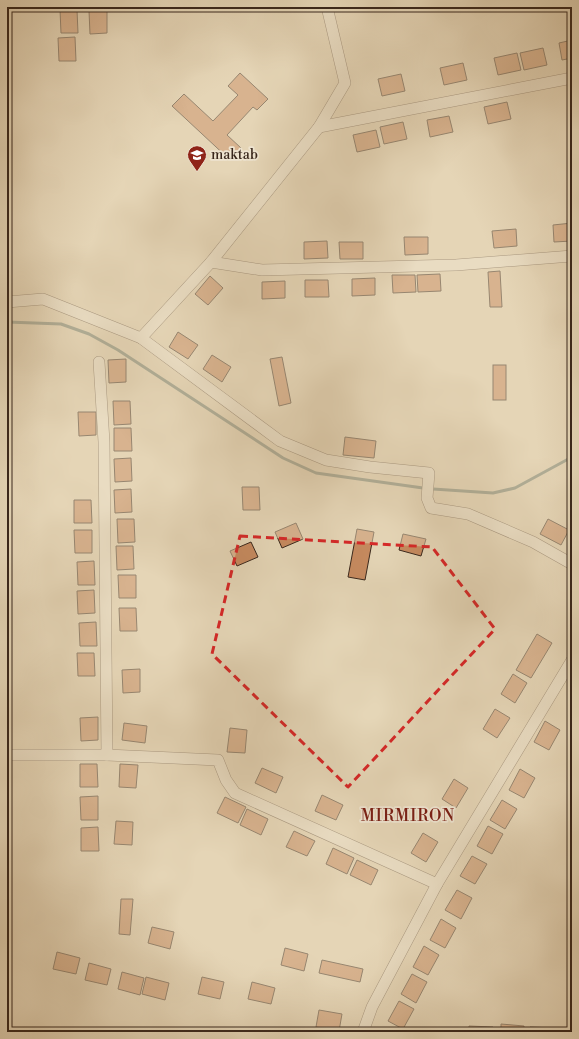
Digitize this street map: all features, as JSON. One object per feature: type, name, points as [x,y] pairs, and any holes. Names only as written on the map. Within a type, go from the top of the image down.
[{"type":"street","points":[[141,338],[212,262],[319,127],[345,83],[327,7]]},
{"type":"street","points":[[319,127],[572,78]]},
{"type":"street","points":[[212,262],[262,270],[456,265],[572,256]]},
{"type":"street","points":[[7,302],[43,299],[141,338],[280,441],[326,460],[370,467],[429,473],[427,498],[431,508],[468,514],[533,542],[572,564]]},
{"type":"street","points":[[99,362],[104,442],[107,755]]},
{"type":"street","points":[[363,1032],[372,1007],[437,884],[572,660]]},
{"type":"street","points":[[7,755],[107,755],[218,760],[226,780],[235,793],[437,884]]},
{"type":"highlighted area","points":[[240,536],[432,547],[495,629],[348,787],[212,654]]},
{"type":"building","points":[[60,10],[77,10],[78,33],[61,33]]},
{"type":"building","points":[[107,10],[107,33],[90,34],[89,11]]},
{"type":"building","points":[[75,37],[76,61],[59,61],[58,38]]},
{"type":"building","points":[[572,40],[572,58],[562,60],[559,43]]},
{"type":"building","points":[[543,48],[547,65],[524,70],[520,53]]},
{"type":"building","points":[[517,53],[521,70],[498,75],[494,58]]},
{"type":"building","points":[[463,63],[467,80],[444,85],[440,68]]},
{"type":"building","points":[[240,73],[268,99],[257,110],[253,107],[227,135],[241,148],[230,160],[172,106],[184,94],[213,121],[238,95],[228,86]]},
{"type":"building","points":[[401,74],[405,91],[382,96],[378,79]]},
{"type":"building","points":[[507,102],[511,119],[488,124],[484,107]]},
{"type":"building","points":[[449,116],[453,132],[430,137],[427,120]]},
{"type":"building","points":[[403,122],[407,139],[384,144],[380,127]]},
{"type":"building","points":[[376,130],[380,147],[357,152],[353,135]]},
{"type":"building","points":[[572,223],[572,241],[554,242],[553,225]]},
{"type":"building","points":[[516,229],[517,246],[494,248],[492,231]]},
{"type":"building","points":[[404,237],[428,237],[428,254],[405,255]]},
{"type":"building","points":[[327,241],[328,258],[304,259],[304,242]]},
{"type":"building","points":[[339,242],[363,242],[363,259],[340,259]]},
{"type":"building","points":[[500,271],[502,307],[490,307],[488,272]]},
{"type":"building","points":[[440,274],[441,291],[418,292],[417,275]]},
{"type":"building","points":[[392,275],[415,275],[416,292],[393,293]]},
{"type":"building","points":[[210,276],[223,288],[208,305],[195,294]]},
{"type":"building","points":[[375,278],[375,295],[352,296],[352,279]]},
{"type":"building","points":[[305,280],[328,280],[329,297],[305,297]]},
{"type":"building","points":[[285,281],[285,298],[262,299],[262,282]]},
{"type":"building","points":[[178,332],[198,345],[188,359],[169,347]]},
{"type":"building","points":[[212,355],[231,367],[222,382],[203,369]]},
{"type":"building","points":[[282,357],[291,403],[279,406],[270,359]]},
{"type":"building","points":[[126,359],[126,382],[109,383],[108,360]]},
{"type":"building","points":[[493,365],[506,365],[506,400],[493,400]]},
{"type":"building","points":[[113,401],[130,401],[131,424],[114,425]]},
{"type":"building","points":[[78,412],[96,412],[96,435],[79,436]]},
{"type":"building","points":[[114,428],[131,428],[132,451],[114,451]]},
{"type":"building","points":[[345,437],[376,441],[374,458],[343,455]]},
{"type":"building","points":[[131,458],[132,481],[115,482],[114,459]]},
{"type":"building","points":[[242,487],[259,487],[260,510],[243,510]]},
{"type":"building","points":[[131,489],[132,512],[115,513],[114,490]]},
{"type":"building","points":[[74,500],[91,500],[92,523],[74,523]]},
{"type":"building","points":[[117,519],[134,519],[135,542],[118,543]]},
{"type":"building","points":[[548,519],[569,530],[561,545],[540,534]]},
{"type":"building","points":[[296,523],[303,539],[282,548],[275,532]]},
{"type":"building","points":[[357,529],[374,532],[365,580],[348,577]]},
{"type":"building","points":[[74,530],[92,530],[92,553],[75,553]]},
{"type":"building","points":[[403,534],[426,539],[421,556],[399,550]]},
{"type":"building","points":[[251,542],[258,557],[237,566],[230,551]]},
{"type":"building","points":[[116,546],[133,546],[134,569],[117,570]]},
{"type":"building","points":[[94,561],[95,585],[78,585],[77,562]]},
{"type":"building","points":[[118,575],[136,575],[136,598],[119,598]]},
{"type":"building","points":[[94,590],[95,613],[78,614],[77,591]]},
{"type":"building","points":[[119,608],[136,608],[137,631],[120,631]]},
{"type":"building","points":[[96,622],[97,646],[80,646],[79,623]]},
{"type":"building","points":[[537,634],[552,643],[531,678],[516,670]]},
{"type":"building","points":[[77,653],[94,653],[95,676],[78,676]]},
{"type":"building","points":[[140,669],[140,692],[123,693],[122,670]]},
{"type":"building","points":[[513,674],[527,683],[515,703],[501,694]]},
{"type":"building","points":[[495,709],[510,718],[497,738],[483,729]]},
{"type":"building","points":[[98,717],[98,740],[81,741],[80,718]]},
{"type":"building","points":[[545,721],[560,730],[549,750],[534,742]]},
{"type":"building","points":[[124,723],[147,726],[145,743],[122,740]]},
{"type":"building","points":[[230,728],[247,730],[245,753],[227,752]]},
{"type":"building","points":[[80,764],[97,764],[98,787],[80,787]]},
{"type":"building","points":[[120,764],[138,765],[136,788],[119,787]]},
{"type":"building","points":[[262,768],[283,777],[276,793],[255,783]]},
{"type":"building","points":[[520,769],[535,778],[524,798],[509,790]]},
{"type":"building","points":[[454,779],[468,788],[456,808],[442,799]]},
{"type":"building","points":[[322,795],[343,805],[336,820],[315,811]]},
{"type":"building","points":[[98,796],[98,820],[81,820],[80,797]]},
{"type":"building","points":[[225,797],[246,807],[238,823],[217,813]]},
{"type":"building","points":[[502,800],[517,809],[505,829],[490,820]]},
{"type":"building","points":[[247,809],[268,819],[261,835],[240,825]]},
{"type":"building","points":[[116,821],[133,822],[132,845],[114,844]]},
{"type":"building","points":[[488,826],[503,834],[492,854],[477,846]]},
{"type":"building","points":[[98,827],[99,851],[81,851],[81,828]]},
{"type":"building","points":[[294,831],[315,841],[307,856],[286,847]]},
{"type":"building","points":[[423,833],[438,842],[426,862],[411,853]]},
{"type":"building","points":[[333,848],[354,858],[347,874],[326,864]]},
{"type":"building","points":[[472,856],[487,864],[475,884],[460,876]]},
{"type":"building","points":[[357,860],[378,870],[371,885],[350,875]]},
{"type":"building","points":[[457,890],[472,898],[461,919],[445,910]]},
{"type":"building","points":[[121,899],[133,899],[130,935],[119,934]]},
{"type":"building","points":[[441,919],[456,928],[445,948],[430,940]]},
{"type":"building","points":[[152,927],[174,932],[170,949],[148,943]]},
{"type":"building","points":[[424,946],[439,955],[428,975],[413,967]]},
{"type":"building","points":[[285,948],[308,954],[304,971],[281,965]]},
{"type":"building","points":[[57,952],[80,958],[76,974],[53,969]]},
{"type":"building","points":[[322,960],[363,969],[360,982],[319,973]]},
{"type":"building","points":[[89,963],[111,969],[107,985],[85,980]]},
{"type":"building","points":[[122,972],[144,978],[140,995],[118,989]]},
{"type":"building","points":[[412,974],[427,982],[416,1003],[401,994]]},
{"type":"building","points":[[146,977],[169,983],[165,1000],[142,994]]},
{"type":"building","points":[[202,977],[224,982],[220,999],[198,994]]},
{"type":"building","points":[[252,982],[275,988],[271,1004],[248,999]]},
{"type":"building","points":[[399,1001],[414,1009],[403,1029],[388,1021]]},
{"type":"building","points":[[319,1010],[342,1014],[339,1031],[316,1027]]},
{"type":"building","points":[[501,1024],[524,1026],[524,1032],[501,1032]]},
{"type":"building","points":[[469,1026],[493,1027],[492,1032],[469,1032]]},
{"type":"building","points":[[530,1027],[554,1028],[553,1032],[530,1032]]},
{"type":"building","points":[[559,1028],[572,1028],[572,1032],[559,1032]]},
{"type":"waterway","points":[[7,322],[61,324],[89,334],[118,350],[283,458],[316,473],[423,488]]},
{"type":"waterway","points":[[433,489],[493,493],[515,488],[572,457]]},
{"type":"place","name":"maktab","points":[[197,172]]},
{"type":"district","name":"MIRMIRON","points":[[408,816]]}]
